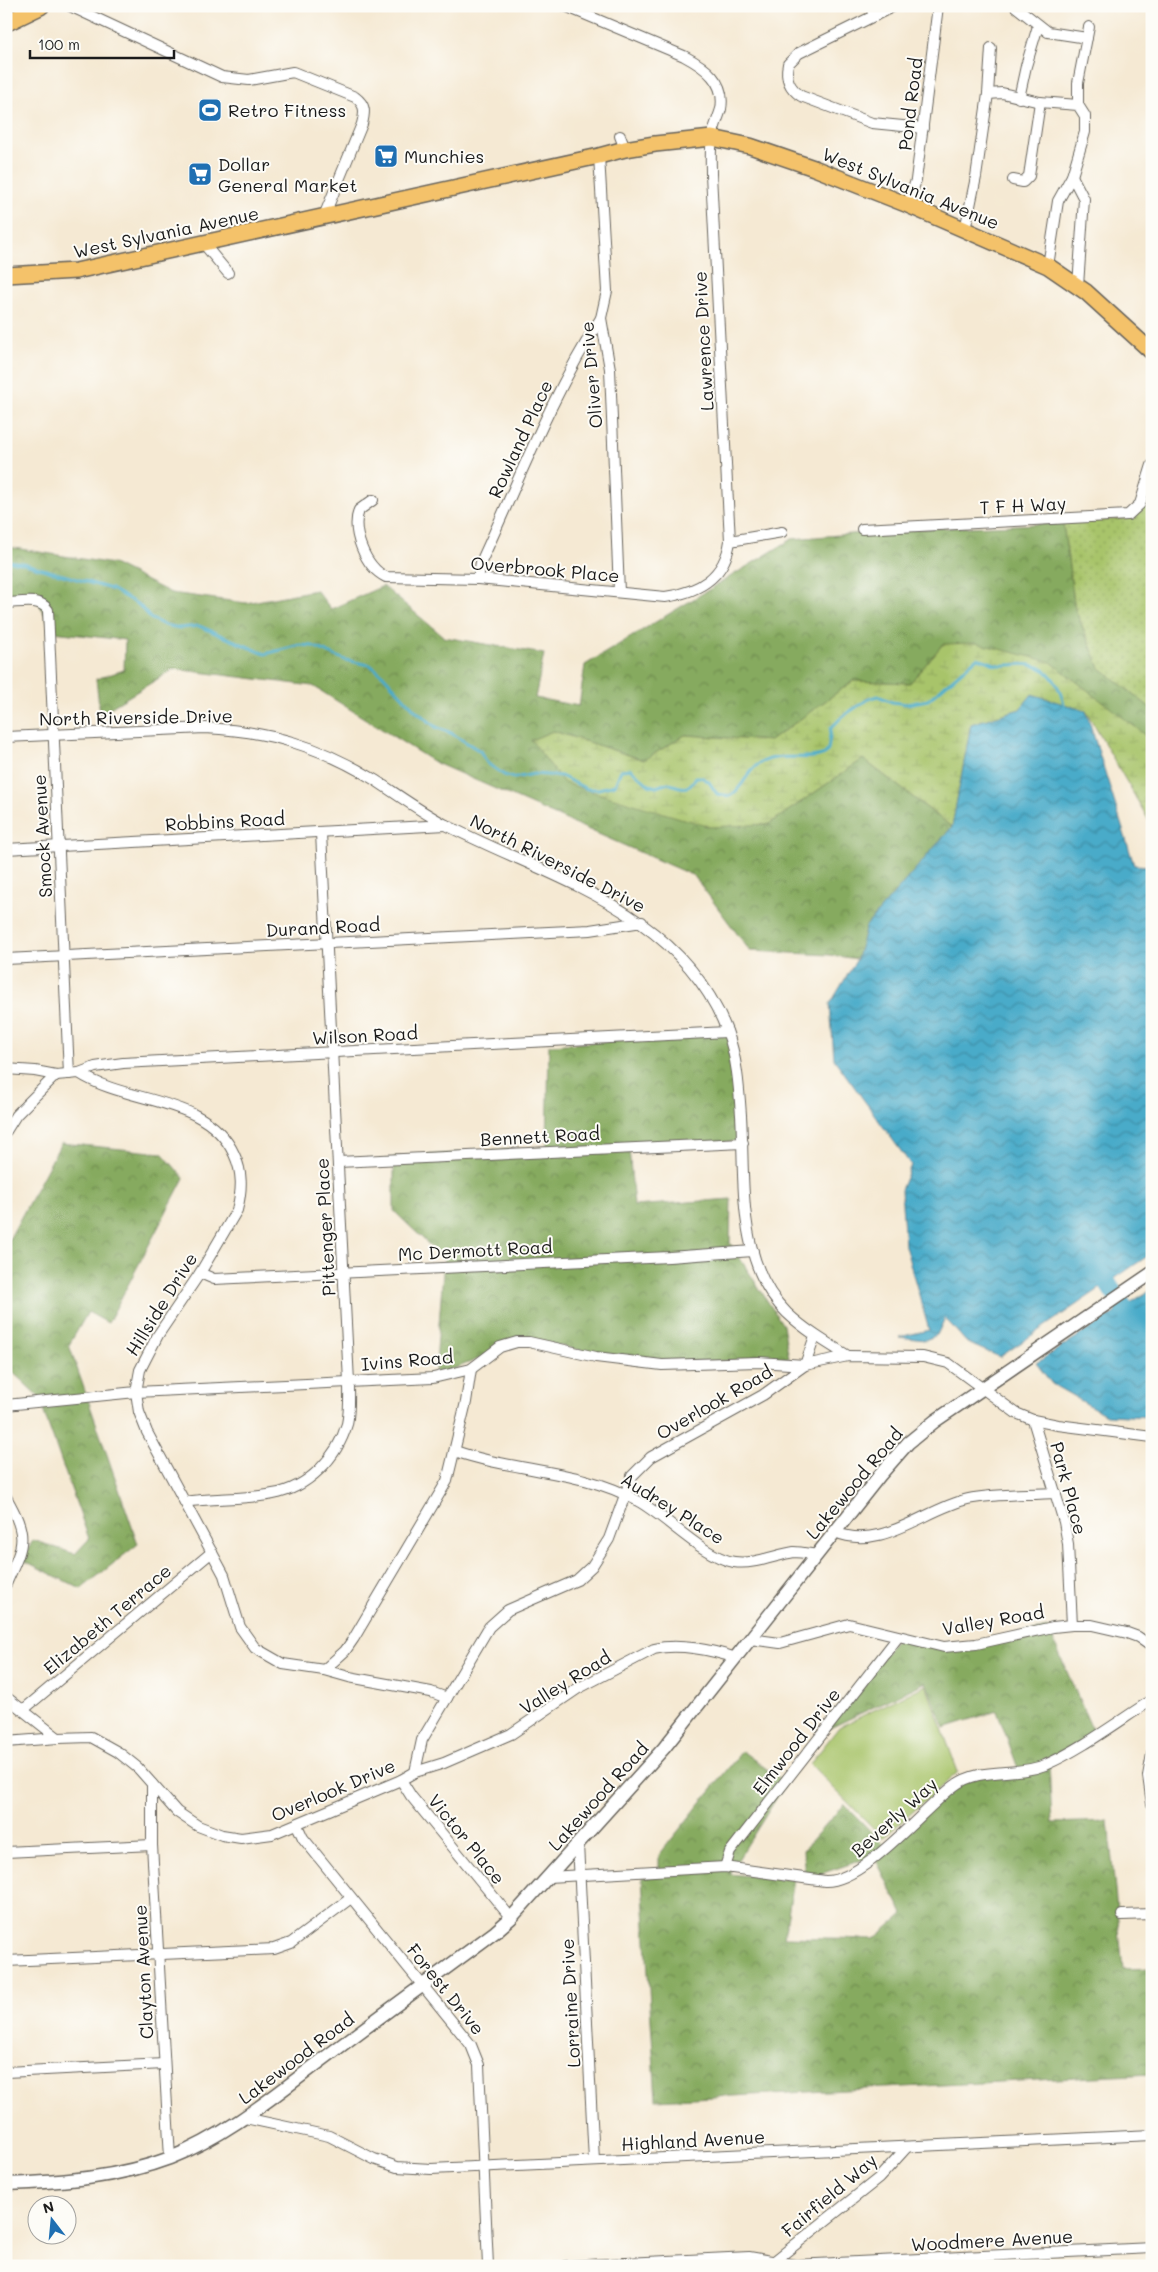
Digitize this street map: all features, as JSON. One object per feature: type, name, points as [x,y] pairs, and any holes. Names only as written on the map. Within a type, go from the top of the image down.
[{"type":"highway","points":[[6,23],[41,6]]},
{"type":"main road","name":"West Sylvania Avenue","points":[[6,275],[76,271],[599,156],[622,142],[712,138],[768,152],[908,205],[1048,266],[1078,286],[1152,352]]},
{"type":"street","points":[[70,6],[213,74],[249,80],[287,72],[300,74],[355,97],[362,102],[365,109],[362,124],[324,216]]},
{"type":"street","name":"Lawrence Drive","points":[[565,6],[702,65],[713,76],[720,93],[721,107],[712,138],[711,174],[730,541]]},
{"type":"street","points":[[894,6],[872,11],[793,57],[786,71],[790,86],[801,96],[872,123],[923,128]]},
{"type":"street","name":"Pond Road","points":[[908,205],[916,180],[938,6]]},
{"type":"street","points":[[1015,6],[1048,32],[1087,38]]},
{"type":"street","points":[[1019,98],[1038,26]]},
{"type":"street","points":[[1048,266],[1058,201],[1072,176],[1085,132],[1084,116],[1078,105],[1078,83],[1089,27]]},
{"type":"street","points":[[965,230],[976,177],[988,94],[991,48]]},
{"type":"street","points":[[988,94],[1002,93],[1040,102],[1078,105]]},
{"type":"street","points":[[1013,180],[1024,182],[1029,176],[1040,102]]},
{"type":"street","name":"Oliver Drive","points":[[599,156],[607,291],[601,318],[610,369],[618,592]]},
{"type":"street","points":[[1072,176],[1084,199],[1078,286]]},
{"type":"street","points":[[203,243],[228,273]]},
{"type":"street","name":"Rowland Place","points":[[478,579],[481,562],[558,394],[581,349],[601,318]]},
{"type":"street","name":"T F H Way","points":[[862,528],[1128,515],[1136,510],[1140,504],[1152,465]]},
{"type":"street","name":"Overbrook Place","points":[[373,500],[359,510],[356,531],[374,569],[386,577],[478,579],[665,597],[692,590],[708,580],[722,567],[728,558],[730,541]]},
{"type":"street","points":[[730,541],[782,532]]},
{"type":"street","name":"Smock Avenue","points":[[6,603],[38,602],[45,605],[48,610],[64,956],[74,1074]]},
{"type":"street","name":"North Riverside Drive","points":[[6,737],[205,728],[274,736],[309,747],[346,763],[446,825],[594,895],[642,922],[667,942],[696,974],[727,1032],[736,1070],[743,1142],[746,1216],[753,1251],[760,1272],[772,1294],[787,1313],[815,1336],[848,1356]]},
{"type":"street","name":"Robbins Road","points":[[6,849],[446,825]]},
{"type":"street","name":"Pittenger Place","points":[[185,1502],[272,1494],[290,1489],[307,1480],[330,1458],[342,1437],[350,1409],[321,832]]},
{"type":"street","name":"Durand Road","points":[[6,959],[590,930],[642,922]]},
{"type":"street","name":"Wilson Road","points":[[6,1069],[35,1070],[56,1075],[74,1074],[95,1067],[124,1063],[727,1032]]},
{"type":"street","name":"Hillside Drive","points":[[74,1074],[118,1092],[199,1116],[213,1125],[229,1143],[241,1178],[241,1195],[234,1216],[200,1273],[158,1335],[143,1362],[136,1392],[139,1412],[147,1432],[229,1586],[240,1627],[255,1648],[283,1664],[324,1670],[350,1677],[431,1692],[447,1698]]},
{"type":"street","points":[[6,1131],[16,1115],[56,1075]]},
{"type":"street","name":"Bennett Road","points":[[338,1162],[743,1142]]},
{"type":"street","name":"Mc Dermott Road","points":[[200,1273],[214,1279],[670,1257],[753,1251]]},
{"type":"street","name":"Lakewood Road","points":[[6,2184],[91,2178],[119,2173],[170,2158],[199,2144],[245,2118],[495,1932],[511,1918],[664,1748],[908,1443],[935,1421],[1146,1277]]},
{"type":"street","points":[[805,1365],[815,1336]]},
{"type":"street","name":"Ivins Road","points":[[6,1405],[136,1392],[433,1378],[471,1369],[500,1347],[511,1343],[529,1342],[596,1357],[638,1363],[688,1365],[758,1362],[805,1365],[848,1356],[902,1356],[937,1360],[959,1369],[1016,1413],[1033,1420],[1152,1437]]},
{"type":"street","name":"Overlook Road","points":[[625,1494],[632,1476],[651,1457],[763,1395],[805,1365]]},
{"type":"street","points":[[324,1670],[349,1644],[378,1600],[447,1481],[466,1402],[471,1369]]},
{"type":"street","name":"Park Place","points":[[1033,1420],[1056,1493],[1068,1544],[1072,1625]]},
{"type":"street","name":"Audrey Place","points":[[455,1451],[504,1464],[610,1486],[640,1501],[710,1552],[727,1560],[750,1561],[796,1552],[817,1555]]},
{"type":"street","points":[[835,1532],[848,1538],[859,1538],[900,1528],[967,1500],[1056,1493]]},
{"type":"street","name":"Overlook Drive","points":[[6,1742],[58,1738],[95,1738],[131,1763],[177,1812],[190,1822],[222,1835],[259,1837],[297,1825],[402,1780],[415,1772],[419,1747],[485,1632],[494,1622],[518,1604],[577,1580],[592,1566],[609,1539],[625,1494]]},
{"type":"street","points":[[6,1497],[18,1520],[23,1546],[6,1584]]},
{"type":"street","points":[[6,1521],[18,1520]]},
{"type":"street","name":"Elizabeth Terrace","points":[[23,1710],[212,1552]]},
{"type":"street","name":"Valley Road","points":[[750,1639],[780,1643],[849,1624],[944,1647],[976,1644],[1053,1627],[1092,1625],[1128,1633],[1138,1637],[1152,1647]]},
{"type":"street","name":"Elmwood Drive","points":[[725,1867],[730,1852],[898,1637]]},
{"type":"street","name":"Valley Road","points":[[415,1772],[444,1763],[511,1734],[577,1689],[654,1649],[667,1647],[736,1658]]},
{"type":"street","points":[[6,1697],[58,1738]]},
{"type":"street","name":"Beverly Way","points":[[548,1877],[725,1867],[825,1881],[839,1880],[863,1867],[963,1780],[988,1774],[1024,1772],[1044,1765],[1152,1700]]},
{"type":"street","points":[[1152,1754],[1148,1776],[1152,1804]]},
{"type":"street","name":"Victor Place","points":[[402,1780],[422,1810],[511,1918]]},
{"type":"street","name":"Clayton Avenue","points":[[152,1784],[152,1845],[170,2158]]},
{"type":"street","name":"Forest Drive","points":[[297,1825],[303,1838],[471,2045],[477,2055],[488,2266]]},
{"type":"street","name":"Lorraine Drive","points":[[578,1844],[594,2161]]},
{"type":"street","points":[[6,1852],[152,1845]]},
{"type":"street","points":[[6,1961],[284,1947],[351,1898]]},
{"type":"street","points":[[1122,1915],[1152,1914]]},
{"type":"street","points":[[6,2072],[164,2064]]},
{"type":"street","name":"Highland Avenue","points":[[245,2118],[329,2136],[374,2160],[397,2167],[430,2169],[1152,2135]]},
{"type":"street","name":"Fairfield Way","points":[[772,2264],[879,2178],[907,2147]]},
{"type":"street","name":"Woodmere Avenue","points":[[565,2266],[749,2257],[772,2264],[852,2264],[1152,2248]]},
{"type":"green space","points":[[1152,477],[1152,709],[1100,668],[1075,609],[1063,523],[1136,518]]},
{"type":"green space","points":[[1063,523],[1075,609],[1100,668],[1152,709],[1152,746],[1143,733],[943,644],[910,683],[853,681],[770,741],[685,735],[644,760],[553,731],[532,740],[564,783],[769,824],[863,759],[952,827],[866,926],[857,959],[830,955],[750,951],[694,876],[434,762],[313,686],[174,669],[100,714],[96,679],[124,670],[125,640],[53,632],[36,597],[6,596],[8,547],[113,564],[171,593],[246,603],[316,590],[331,609],[383,586],[444,637],[544,654],[535,698],[579,706],[585,665],[792,539],[898,530]]},
{"type":"green space","points":[[976,643],[1051,662],[1143,733],[1152,746],[1152,826],[1086,711],[1032,695],[1020,709],[971,724],[952,827],[863,759],[769,824],[710,827],[564,783],[531,740],[553,731],[644,760],[685,735],[770,741],[853,681],[910,683],[943,644]]},
{"type":"green space","points":[[729,1034],[743,1141],[629,1148],[634,1206],[731,1199],[730,1243],[783,1325],[789,1358],[643,1364],[530,1339],[435,1376],[444,1259],[394,1211],[394,1157],[547,1147],[549,1045]]},
{"type":"green space","points":[[61,1143],[162,1153],[184,1178],[108,1323],[88,1312],[69,1345],[138,1544],[81,1589],[23,1560],[33,1540],[75,1554],[89,1539],[38,1396],[6,1366],[6,1245]]},
{"type":"green space","points":[[1048,1628],[1095,1736],[1049,1762],[1052,1823],[1108,1821],[1123,1969],[1152,1968],[1152,2074],[656,2100],[642,1878],[659,1877],[659,1855],[742,1751],[786,1783],[729,1874],[794,1880],[784,1937],[874,1939],[903,1914],[874,1856],[805,1879],[803,1850],[844,1804],[885,1846],[965,1779],[1019,1771],[997,1711],[944,1728],[926,1682],[826,1730],[898,1637],[953,1648]]},
{"type":"green space","points":[[926,1685],[958,1772],[883,1838],[810,1764],[839,1727]]},
{"type":"water","points":[[1032,694],[1086,711],[1134,865],[1152,866],[1152,1253],[1000,1357],[967,1343],[945,1318],[937,1335],[925,1340],[899,1337],[929,1330],[905,1246],[901,1190],[911,1165],[834,1059],[830,1004],[857,959],[866,926],[952,827],[971,724],[1020,709]]},
{"type":"water","points":[[1152,1289],[1152,1417],[1106,1415],[1052,1384],[1036,1363]]},
{"type":"waterway","points":[[6,561],[22,563],[111,589],[139,605],[150,618],[164,625],[180,628],[199,626],[265,654],[300,645],[313,646],[345,660],[370,665],[383,675],[416,711],[436,727],[451,733],[480,751],[487,763],[504,775],[514,778],[534,774],[561,776],[587,789],[598,789],[615,785],[621,770],[631,769],[649,785],[656,787],[668,783],[684,788],[690,785],[696,777],[701,777],[709,782],[717,794],[730,796],[735,793],[753,769],[762,762],[770,759],[810,757],[825,754],[828,750],[831,728],[843,716],[870,698],[878,696],[892,702],[907,704],[928,700],[977,658],[999,665],[1023,664],[1039,667],[1054,680],[1061,693],[1065,708]]},
{"type":"waterway","points":[[1095,1264],[1129,1316],[1152,1330]]},
{"type":"place","name":"Retro Fitness","points":[[210,110]]},
{"type":"place","name":"Munchies","points":[[386,156]]},
{"type":"place","name":"Dollar General Market","points":[[200,174]]}]
